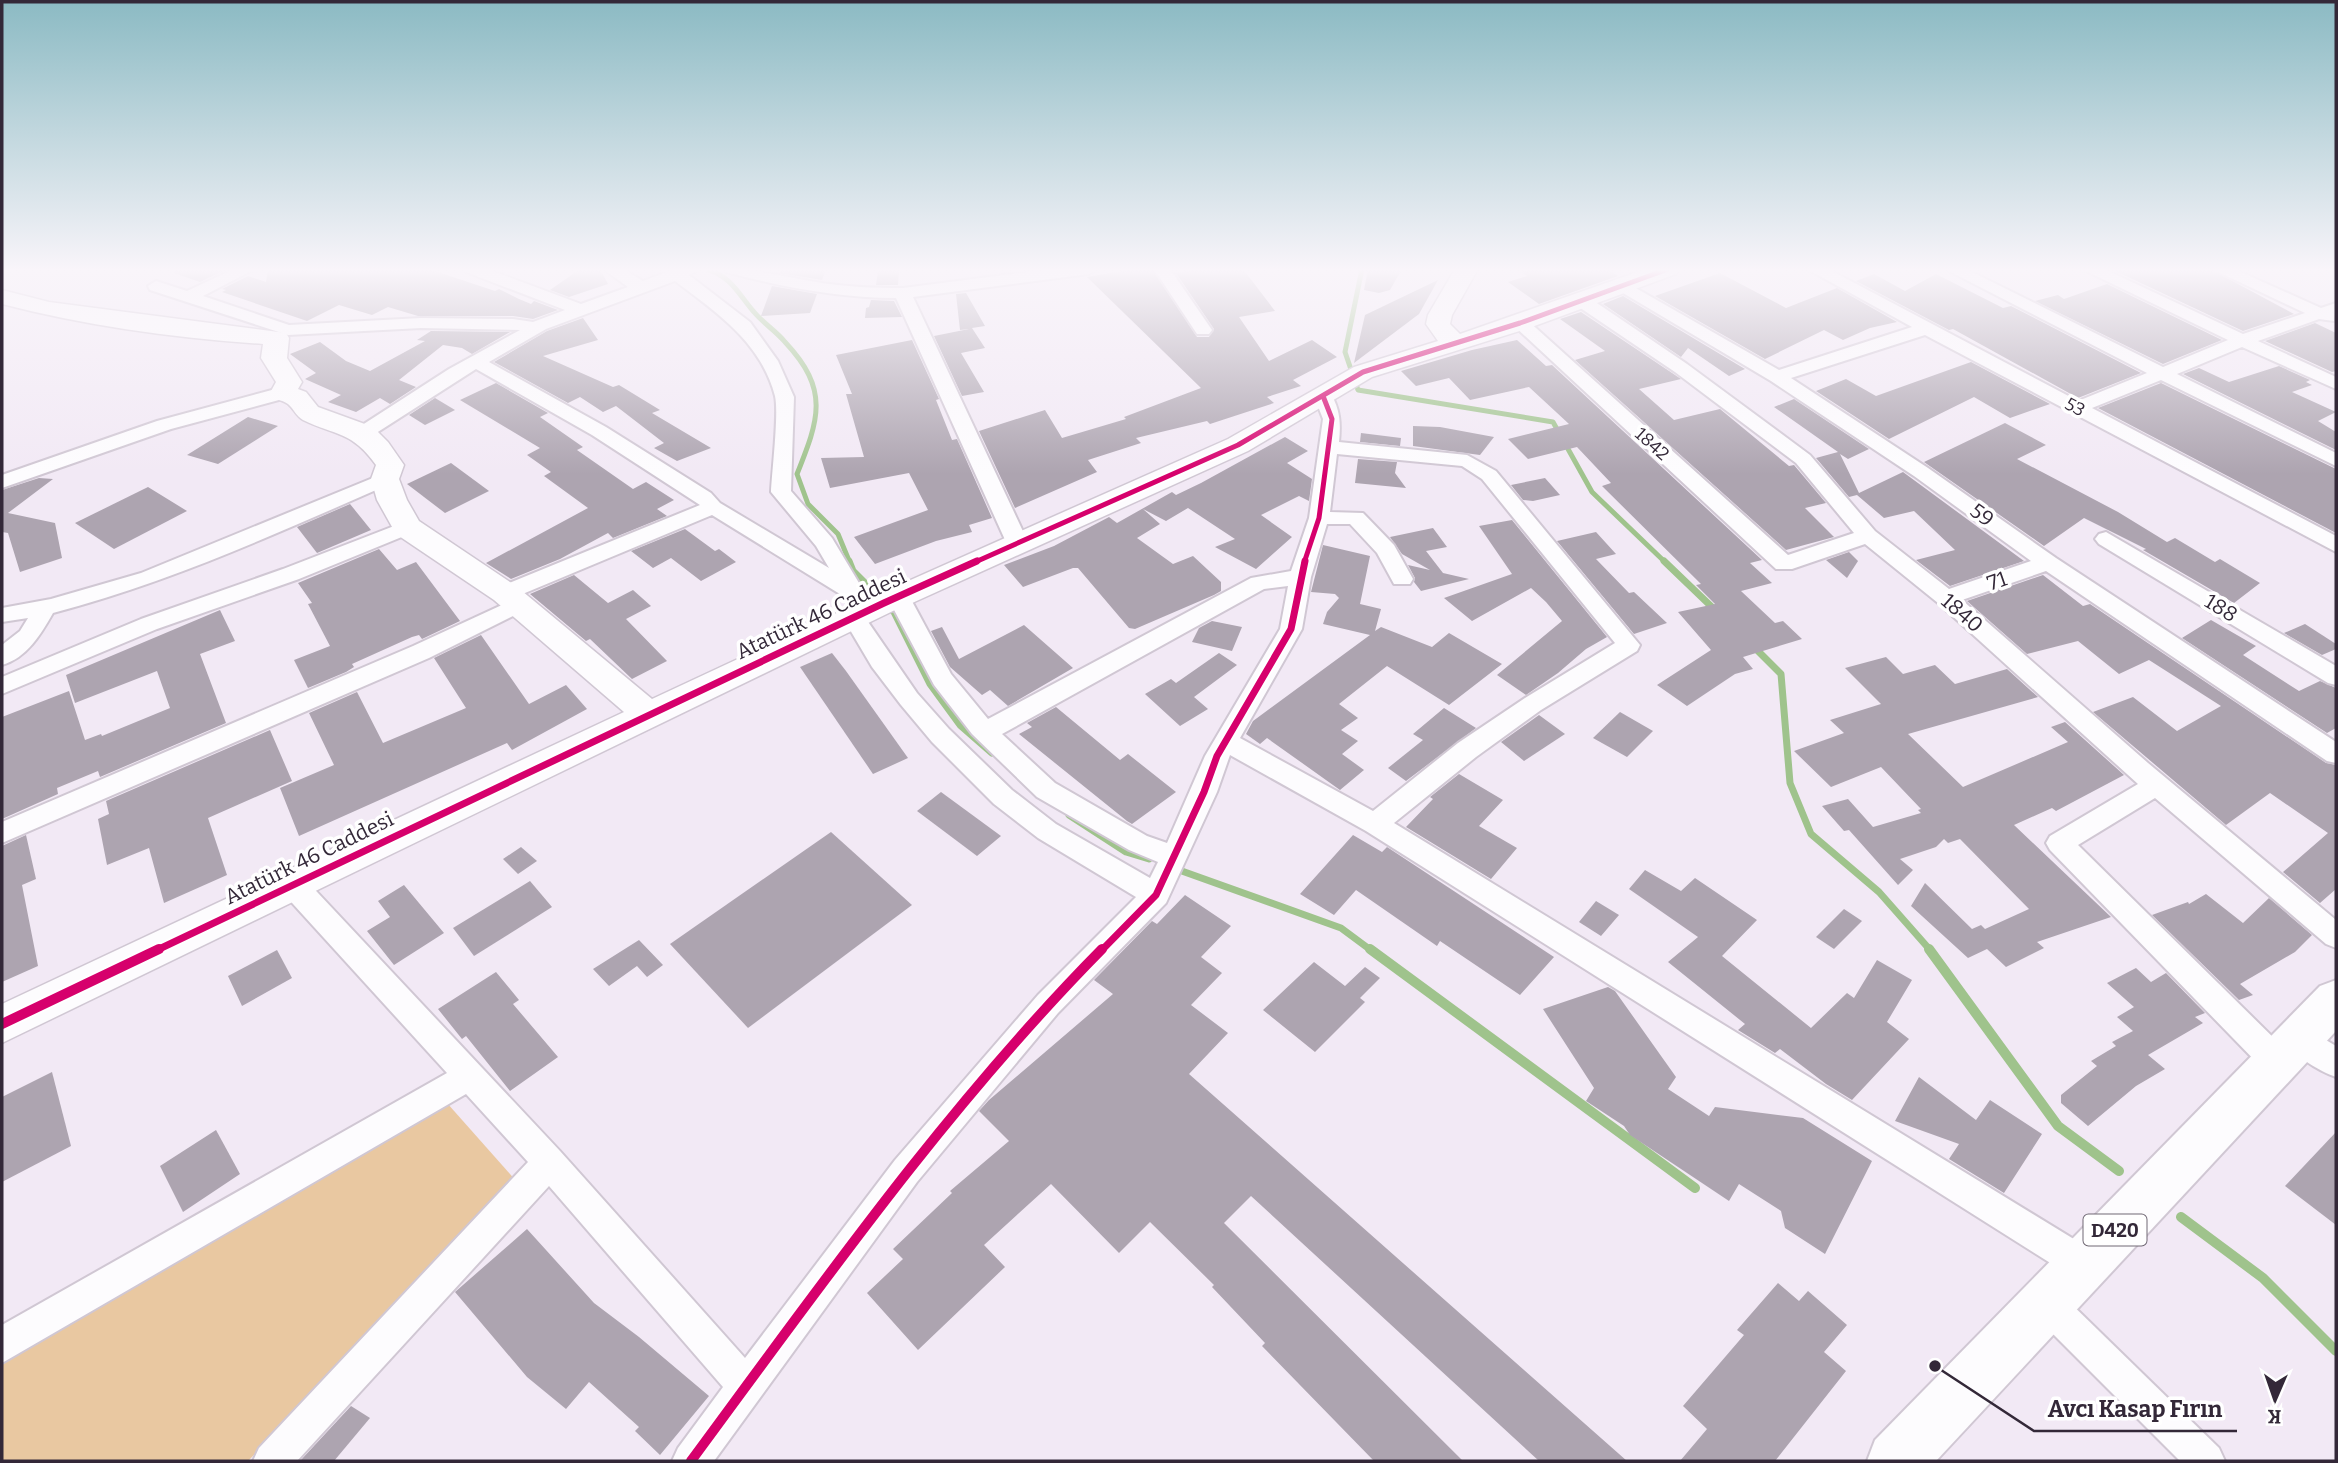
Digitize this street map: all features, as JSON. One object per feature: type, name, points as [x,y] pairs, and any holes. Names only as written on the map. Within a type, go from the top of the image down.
[{"type":"main road","name":"D420","points":[[1896,1461],[2083,1264],[2304,1054],[2336,1000]]},
{"type":"street","points":[[281,337],[274,358],[289,382],[283,393]]},
{"type":"street","points":[[363,433],[455,373],[520,337]]},
{"type":"street","points":[[752,337],[769,361],[785,397],[781,492],[872,604],[942,679],[985,732],[1046,790],[1138,843],[1174,857]]},
{"type":"street","points":[[922,337],[1017,542]]},
{"type":"street","points":[[1449,337],[1456,343]]},
{"type":"street","name":"Atatürk 46 Caddesi","points":[[2,1024],[649,715],[872,604],[1238,445],[1343,383],[1474,337]]},
{"type":"street","name":"1842","points":[[1536,337],[1784,564],[1868,536]]},
{"type":"street","name":"1840","points":[[1636,337],[1803,459],[1868,536],[1946,598],[2157,785],[2336,936]]},
{"type":"street","name":"59","points":[[1708,337],[1777,377],[1921,472],[2048,563],[2336,754]]},
{"type":"street","points":[[1777,377],[1899,337]]},
{"type":"street","name":"53","points":[[1941,337],[2336,545]]},
{"type":"street","points":[[2088,337],[2336,460]]},
{"type":"street","points":[[2238,337],[2336,384]]},
{"type":"street","points":[[2077,408],[2253,337]]},
{"type":"street","points":[[476,362],[599,431],[704,497],[713,507],[872,604]]},
{"type":"street","points":[[691,1461],[906,1171],[1048,1004],[1156,895],[1226,741],[1291,629],[1300,577],[1319,518],[1327,447],[1343,383]]},
{"type":"street","points":[[2,482],[164,425],[283,393],[297,398],[309,413],[363,433],[378,448],[390,465],[385,479],[392,500],[407,527],[512,598],[649,715]]},
{"type":"street","points":[[1327,447],[1467,461],[1489,475],[1629,645],[1533,704],[1467,750],[1376,824]]},
{"type":"street","points":[[2,615],[45,608],[195,559],[385,479]]},
{"type":"street","points":[[2,833],[421,652],[512,598],[713,507]]},
{"type":"street","points":[[1319,518],[1356,518],[1386,550],[1402,579]]},
{"type":"street","points":[[2,686],[149,625],[291,574],[407,527]]},
{"type":"street","name":"188","points":[[2106,539],[2336,677]]},
{"type":"street","name":"71","points":[[1946,598],[2048,563]]},
{"type":"street","points":[[985,732],[1259,583],[1300,577]]},
{"type":"street","points":[[872,604],[878,661],[927,724],[1031,820],[1156,895]]},
{"type":"street","points":[[2,657],[28,636],[45,608]]},
{"type":"street","points":[[1226,741],[1376,824],[2083,1264]]},
{"type":"street","points":[[2157,785],[2059,843],[2304,1054]]},
{"type":"street","points":[[293,885],[549,1162],[747,1387]]},
{"type":"street","points":[[2,1345],[469,1076]]},
{"type":"street","points":[[272,1461],[549,1162]]},
{"type":"street","points":[[2046,1303],[2206,1461]]},
{"type":"shaded area","points":[[447,1103],[518,1183],[248,1461],[2,1461],[2,1357]]},
{"type":"building","points":[[421,337],[501,337],[472,354],[462,348],[443,345],[399,380],[416,387],[390,404],[380,398],[356,412],[328,402],[341,395],[305,379],[316,373],[290,354],[320,342],[346,361],[370,371],[425,341],[417,340]]},
{"type":"building","points":[[536,337],[596,337],[598,340],[543,356],[613,387],[619,385],[660,410],[652,413],[711,448],[677,461],[654,448],[664,443],[616,406],[603,412],[580,397],[568,403],[494,362]]},
{"type":"building","points":[[935,337],[978,337],[985,348],[961,353],[984,392],[962,396]]},
{"type":"building","points":[[1149,337],[1253,337],[1269,361],[1312,340],[1337,357],[1293,380],[1301,386],[1267,397],[1274,403],[1210,424],[1207,421],[1136,438],[1141,443],[1088,460],[1097,472],[1015,508],[979,431],[1045,410],[1062,438],[1126,419],[1124,417],[1201,388]]},
{"type":"building","points":[[1360,337],[1388,337],[1354,363]]},
{"type":"building","points":[[1586,337],[1619,337],[1681,379],[1639,389],[1674,420],[1720,409],[1789,466],[1794,465],[1826,503],[1805,508],[1834,537],[1786,550],[1575,360],[1605,351]]},
{"type":"building","points":[[1652,337],[1692,337],[1745,369],[1729,376],[1688,348],[1681,357]]},
{"type":"building","points":[[1727,337],[1809,337],[1765,359]]},
{"type":"building","points":[[1968,337],[2072,337],[2141,373],[2078,398]]},
{"type":"building","points":[[2109,337],[2216,337],[2222,340],[2163,364]]},
{"type":"building","points":[[2275,337],[2336,337],[2336,371],[2332,372],[2265,341]]},
{"type":"building","points":[[912,340],[939,399],[936,400],[952,440],[957,439],[992,518],[969,525],[972,532],[936,541],[875,564],[854,537],[928,510],[909,473],[830,488],[821,458],[864,457],[846,394],[852,394],[836,355]]},
{"type":"building","points":[[1517,340],[1546,366],[1552,365],[1762,560],[1750,563],[1772,583],[1741,591],[1775,623],[1783,621],[1802,639],[1743,657],[1753,669],[1735,674],[1687,706],[1657,685],[1711,650],[1678,612],[1715,604],[1696,585],[1701,584],[1602,486],[1611,483],[1577,447],[1528,459],[1508,439],[1569,424],[1529,387],[1470,400],[1449,378],[1416,386],[1401,371]]},
{"type":"building","points":[[1971,362],[2050,404],[2010,418],[1974,397],[1889,439],[1816,391],[1846,379],[1876,396]]},
{"type":"building","points":[[2279,366],[2310,380],[2306,382],[2312,385],[2292,392],[2336,412],[2318,421],[2336,432],[2336,450],[2183,374],[2199,368],[2229,382]]},
{"type":"building","points":[[496,383],[548,413],[540,417],[583,447],[577,450],[633,489],[646,482],[674,500],[657,509],[667,516],[613,538],[608,533],[560,559],[511,579],[486,563],[588,508],[544,476],[551,472],[527,455],[540,448],[460,400]]},
{"type":"building","points":[[2161,383],[2336,469],[2336,533],[2098,408]]},
{"type":"building","points":[[435,398],[455,410],[425,425],[409,415]]},
{"type":"building","points":[[1794,399],[1869,449],[1848,459],[1840,454],[1859,493],[1903,472],[2024,561],[1950,586],[1916,560],[1955,550],[1914,511],[1884,518],[1857,495],[1849,497],[1816,458],[1838,452],[1774,407]]},
{"type":"building","points":[[248,417],[278,426],[218,464],[187,455]]},
{"type":"building","points":[[2005,423],[2046,445],[2017,459],[2118,512],[2167,542],[2175,538],[2215,562],[2220,559],[2260,583],[2234,603],[2143,550],[2146,549],[2084,518],[2044,546],[1924,462]]},
{"type":"building","points":[[1413,426],[1440,427],[1494,437],[1480,455],[1413,446]]},
{"type":"building","points":[[1361,433],[1401,438],[1400,446],[1360,442]]},
{"type":"building","points":[[1285,437],[1308,451],[1287,463],[1312,479],[1309,501],[1299,496],[1261,515],[1292,537],[1256,569],[1215,547],[1235,539],[1188,508],[1166,521],[1143,509],[1160,524],[1137,538],[1173,564],[1193,556],[1221,582],[1221,591],[1214,595],[1135,629],[1129,628],[1078,568],[1023,587],[1004,565],[1054,546],[1109,517],[1117,523],[1172,492],[1176,495],[1201,483]]},
{"type":"building","points":[[1358,459],[1397,462],[1395,473],[1406,488],[1355,483]]},
{"type":"building","points":[[451,463],[489,491],[445,513],[407,484]]},
{"type":"building","points":[[39,478],[53,479],[8,513],[55,523],[62,558],[20,572],[8,533],[2,532],[2,490]]},
{"type":"building","points":[[1545,478],[1560,495],[1533,501],[1523,500],[1511,485]]},
{"type":"building","points":[[148,487],[187,511],[114,549],[75,523]]},
{"type":"building","points":[[350,504],[371,530],[317,553],[297,527]]},
{"type":"building","points":[[1512,520],[1607,637],[1586,649],[1526,695],[1497,675],[1562,621],[1546,602],[1531,588],[1472,621],[1444,598],[1512,574],[1479,526]]},
{"type":"building","points":[[1433,528],[1447,547],[1426,551],[1443,573],[1469,579],[1421,591],[1414,582],[1415,578],[1408,565],[1430,570],[1402,554],[1390,537]]},
{"type":"building","points":[[685,529],[715,551],[719,549],[736,562],[701,581],[671,558],[653,568],[631,551]]},
{"type":"building","points":[[1596,532],[1616,554],[1596,559],[1629,593],[1634,592],[1667,623],[1634,634],[1557,541]]},
{"type":"building","points":[[1323,545],[1370,556],[1360,604],[1381,609],[1375,631],[1381,627],[1432,647],[1449,633],[1502,664],[1449,705],[1387,666],[1339,704],[1358,718],[1341,730],[1358,741],[1342,754],[1364,770],[1340,790],[1267,738],[1260,744],[1246,734],[1253,721],[1370,635],[1323,624],[1327,612],[1339,598],[1335,594],[1311,592]]},
{"type":"building","points":[[379,549],[397,570],[416,562],[460,621],[422,639],[419,635],[412,637],[352,664],[354,667],[346,672],[308,688],[294,660],[330,646],[308,604],[312,603],[298,583]]},
{"type":"building","points":[[1849,552],[1858,561],[1847,578],[1826,560]]},
{"type":"building","points":[[574,575],[608,603],[633,590],[651,606],[626,619],[667,661],[632,679],[590,639],[586,641],[530,594]]},
{"type":"building","points":[[2043,575],[2083,606],[2090,604],[2326,763],[2336,765],[2336,889],[2320,903],[2283,872],[2328,833],[2270,793],[2226,825],[2093,712],[2133,697],[2177,731],[2221,706],[2149,660],[2119,674],[2078,641],[2027,654],[1967,601]]},
{"type":"building","points":[[220,610],[235,641],[200,654],[226,723],[100,777],[98,771],[57,788],[58,794],[2,819],[2,717],[69,691],[85,740],[101,734],[102,736],[170,708],[157,671],[75,703],[66,675]]},
{"type":"building","points":[[2211,620],[2256,646],[2243,655],[2299,691],[2320,681],[2336,688],[2336,728],[2327,733],[2182,638]]},
{"type":"building","points":[[1212,621],[1242,627],[1232,651],[1192,642],[1199,628]]},
{"type":"building","points":[[2305,624],[2336,644],[2336,649],[2322,655],[2284,633]]},
{"type":"building","points":[[1024,625],[1073,668],[1008,706],[990,690],[982,695],[950,667],[931,631],[942,627],[959,659]]},
{"type":"building","points":[[481,635],[529,704],[566,685],[587,709],[512,750],[507,743],[299,836],[280,788],[334,765],[309,713],[357,692],[383,743],[466,708],[434,658]]},
{"type":"building","points":[[832,653],[908,758],[873,774],[800,667]]},
{"type":"building","points":[[1219,653],[1237,665],[1194,697],[1208,709],[1180,726],[1145,694],[1171,679],[1176,683]]},
{"type":"building","points":[[1886,657],[1903,674],[1935,665],[1955,684],[2007,669],[2038,697],[1908,734],[1963,787],[2068,742],[2051,727],[2065,722],[2124,775],[2056,811],[2052,808],[2014,825],[2111,917],[2037,942],[2044,948],[2006,967],[1987,949],[1968,958],[1911,906],[1925,883],[1972,929],[1981,925],[1985,929],[2029,909],[1960,839],[1948,843],[1944,839],[1936,847],[1900,859],[1913,870],[1898,885],[1849,830],[1844,831],[1822,806],[1848,799],[1873,827],[1921,813],[1918,810],[1921,809],[1881,767],[1831,787],[1794,751],[1844,733],[1830,720],[1881,704],[1845,668]]},
{"type":"building","points":[[1056,707],[1120,760],[1128,754],[1176,792],[1132,824],[1127,821],[1019,734],[1032,727],[1027,723]]},
{"type":"building","points":[[1444,708],[1476,728],[1406,781],[1388,768],[1423,740],[1413,734]]},
{"type":"building","points":[[1620,712],[1653,731],[1627,757],[1593,738]]},
{"type":"building","points":[[1539,715],[1565,734],[1524,761],[1501,742]]},
{"type":"building","points":[[270,730],[292,781],[208,818],[227,875],[164,903],[149,848],[107,865],[98,819],[109,814],[106,801]]},
{"type":"building","points":[[1459,774],[1503,800],[1479,826],[1517,848],[1491,879],[1406,827],[1433,799],[1430,797]]},
{"type":"building","points":[[941,792],[1001,836],[977,856],[917,811]]},
{"type":"building","points":[[831,832],[912,905],[748,1028],[670,944]]},
{"type":"building","points":[[26,835],[36,879],[22,885],[38,966],[2,982],[2,846]]},
{"type":"building","points":[[1353,835],[1382,852],[1387,847],[1554,957],[1520,995],[1440,941],[1437,946],[1356,890],[1334,915],[1300,894]]},
{"type":"building","points":[[521,847],[537,861],[518,874],[503,859]]},
{"type":"building","points":[[1645,870],[1681,891],[1695,878],[1757,920],[1722,956],[1811,1028],[1847,993],[1854,998],[1877,960],[1912,980],[1887,1022],[1909,1039],[1852,1100],[1780,1049],[1775,1053],[1738,1030],[1745,1024],[1668,962],[1698,937],[1629,889]]},
{"type":"building","points":[[530,881],[552,907],[474,956],[453,928]]},
{"type":"building","points":[[404,885],[444,933],[394,965],[367,931],[390,917],[378,901]]},
{"type":"building","points":[[2206,894],[2243,923],[2269,898],[2312,935],[2295,952],[2240,984],[2253,995],[2239,1000],[2152,915],[2188,902],[2189,904]]},
{"type":"building","points":[[1185,895],[1231,926],[1201,957],[1222,973],[1191,1005],[1228,1033],[1189,1074],[1627,1461],[1539,1461],[1251,1196],[1224,1223],[1463,1461],[1374,1461],[1262,1346],[1265,1343],[1212,1287],[1214,1285],[1150,1222],[1119,1253],[1051,1184],[984,1245],[1005,1267],[918,1350],[867,1293],[903,1259],[893,1249],[952,1193],[950,1191],[1009,1141],[979,1111],[1113,994],[1094,980],[1152,921],[1157,924]]},
{"type":"building","points":[[1596,901],[1619,915],[1601,936],[1579,922]]},
{"type":"building","points":[[1844,909],[1862,921],[1834,949],[1816,937]]},
{"type":"building","points":[[639,940],[663,965],[647,977],[637,966],[609,986],[593,969]]},
{"type":"building","points":[[277,950],[292,978],[242,1006],[228,976]]},
{"type":"building","points":[[1314,962],[1345,986],[1365,967],[1380,978],[1360,998],[1365,1002],[1315,1052],[1263,1010]]},
{"type":"building","points":[[2136,968],[2151,982],[2166,973],[2205,1013],[2195,1017],[2203,1023],[2148,1055],[2165,1069],[2136,1086],[2088,1126],[2061,1103],[2061,1095],[2097,1066],[2091,1061],[2116,1046],[2112,1042],[2133,1031],[2117,1017],[2134,1007],[2107,983]]},
{"type":"building","points":[[496,972],[519,1000],[513,1004],[558,1057],[510,1091],[466,1036],[462,1039],[438,1009]]},
{"type":"building","points":[[1608,987],[1615,991],[1676,1077],[1668,1089],[1709,1116],[1715,1107],[1803,1118],[1872,1161],[1825,1254],[1785,1228],[1781,1211],[1739,1184],[1729,1201],[1630,1135],[1624,1126],[1586,1101],[1594,1088],[1543,1009]]},
{"type":"building","points":[[52,1072],[71,1146],[2,1182],[2,1097]]},
{"type":"building","points":[[1919,1077],[1976,1120],[1990,1100],[2042,1134],[2004,1193],[1949,1159],[1959,1144],[1895,1121]]},
{"type":"building","points":[[216,1130],[240,1174],[183,1212],[160,1166]]},
{"type":"building","points":[[2336,1132],[2336,1225],[2285,1186]]},
{"type":"building","points":[[527,1229],[594,1303],[709,1396],[660,1455],[635,1431],[639,1427],[589,1382],[566,1409],[527,1377],[455,1292]]},
{"type":"building","points":[[1778,1283],[1799,1301],[1808,1291],[1847,1325],[1824,1352],[1846,1371],[1775,1461],[1680,1461],[1707,1429],[1683,1406],[1744,1335],[1737,1330]]},
{"type":"building","points":[[351,1406],[370,1418],[334,1461],[300,1461]]},
{"type":"waterway","points":[[781,337],[809,375],[816,405],[811,437],[797,474],[808,504],[838,534],[850,563]]},
{"type":"waterway","points":[[1348,337],[1345,352],[1358,390],[1553,422],[1592,492],[1666,563]]},
{"type":"waterway","points":[[849,561],[853,571],[894,612],[930,684],[960,725],[992,753]]},
{"type":"waterway","points":[[1664,561],[1715,610]]},
{"type":"waterway","points":[[1752,645],[1781,674],[1790,783],[1811,834],[1879,892],[1931,951]]},
{"type":"waterway","points":[[1069,815],[1126,852],[1149,859]]},
{"type":"waterway","points":[[1179,870],[1341,928],[1372,951]]},
{"type":"waterway","points":[[1370,949],[1695,1188]]},
{"type":"waterway","points":[[1929,949],[2058,1126],[2119,1171]]},
{"type":"waterway","points":[[2181,1217],[2263,1278],[2336,1351]]},
{"type":"cycle path","points":[[2,1024],[884,603],[1238,445],[1363,372],[1474,337]]},
{"type":"cycle path","points":[[691,1461],[906,1171],[1048,1004],[1156,895],[1204,792],[1217,756],[1291,629],[1300,577],[1319,518],[1332,419],[1323,396]]},
{"type":"place","name":"Avcı Kasap Fırın","points":[[1935,1366]]}]
